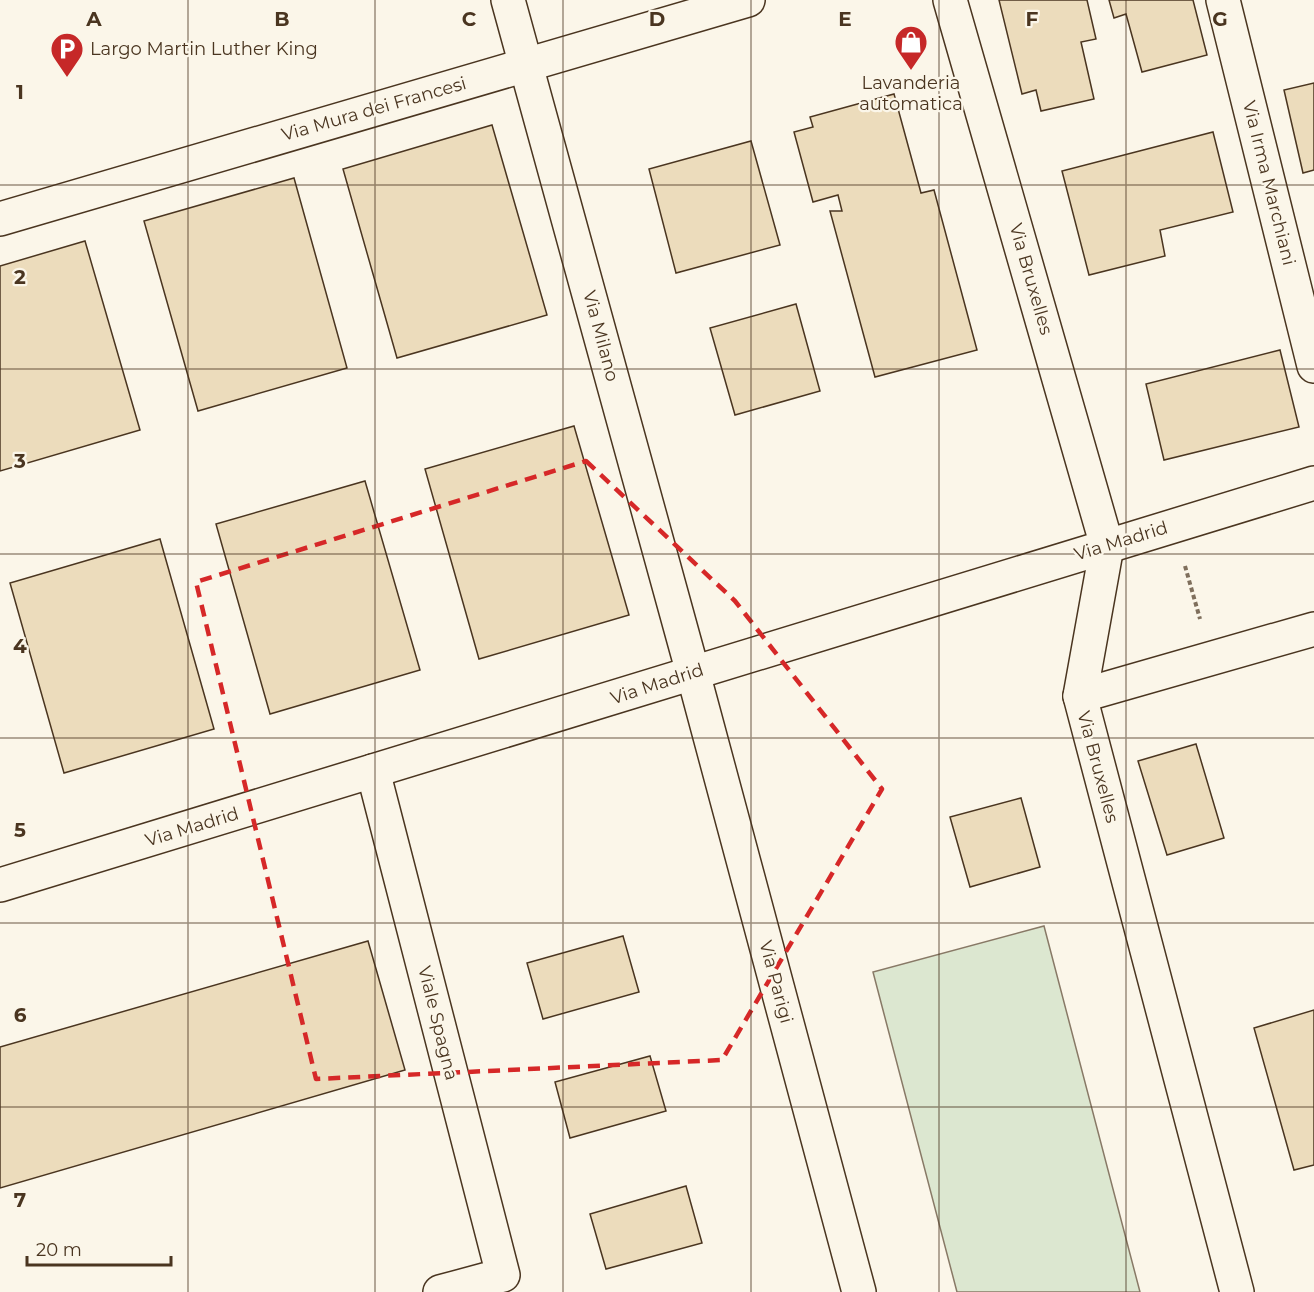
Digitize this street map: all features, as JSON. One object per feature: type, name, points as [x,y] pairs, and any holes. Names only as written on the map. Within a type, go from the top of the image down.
[{"type":"street","name":"Via Milano","points":[[508,0],[693,673]]},
{"type":"street","name":"Via Mura dei Francesi","points":[[0,219],[748,0]]},
{"type":"street","name":"Via Bruxelles","points":[[950,0],[1107,546],[1080,696],[1237,1292]]},
{"type":"street","name":"Via Irma Marchiani","points":[[1223,0],[1314,366]]},
{"type":"street","name":"Via Madrid","points":[[0,885],[1314,483]]},
{"type":"street","points":[[1080,696],[1314,629]]},
{"type":"street","name":"Via Parigi","points":[[693,673],[859,1292]]},
{"type":"street","name":"Viale Spagna","points":[[373,771],[502,1275],[440,1292]]},
{"type":"path","points":[[1174,525],[1211,659]]},
{"type":"highlighted area","points":[[586,461],[735,601],[882,789],[722,1060],[316,1079],[196,582]]},
{"type":"green space","points":[[1044,926],[1140,1292],[957,1292],[873,972]]},
{"type":"building","points":[[999,0],[1087,0],[1096,39],[1081,42],[1094,99],[1041,111],[1036,90],[1022,94]]},
{"type":"building","points":[[1109,0],[1193,0],[1207,55],[1142,72],[1126,14],[1114,18]]},
{"type":"building","points":[[1314,83],[1314,170],[1303,173],[1284,90]]},
{"type":"building","points":[[894,94],[921,193],[934,190],[977,350],[875,377],[830,211],[842,211],[838,195],[813,202],[794,132],[813,127],[810,117]]},
{"type":"building","points":[[492,125],[547,315],[397,358],[343,169]]},
{"type":"building","points":[[1213,132],[1233,212],[1160,230],[1165,256],[1089,275],[1062,171]]},
{"type":"building","points":[[751,141],[780,245],[676,273],[649,169]]},
{"type":"building","points":[[294,178],[347,368],[198,411],[144,221]]},
{"type":"building","points":[[85,241],[140,430],[0,471],[0,266]]},
{"type":"building","points":[[796,304],[820,391],[735,415],[710,328]]},
{"type":"building","points":[[1280,350],[1299,427],[1164,460],[1146,384]]},
{"type":"building","points":[[574,426],[629,615],[479,659],[425,469]]},
{"type":"building","points":[[365,481],[420,670],[270,714],[216,524]]},
{"type":"building","points":[[160,539],[214,729],[64,773],[10,583]]},
{"type":"building","points":[[1196,744],[1224,838],[1167,855],[1138,761]]},
{"type":"building","points":[[1021,798],[1040,867],[970,887],[950,817]]},
{"type":"building","points":[[623,936],[639,992],[543,1019],[527,963]]},
{"type":"building","points":[[368,941],[405,1070],[0,1188],[0,1047]]},
{"type":"building","points":[[1314,1010],[1314,1165],[1294,1170],[1254,1028]]},
{"type":"building","points":[[650,1056],[666,1111],[570,1138],[555,1082]]},
{"type":"building","points":[[686,1186],[702,1243],[606,1269],[590,1214]]},
{"type":"place","name":"Lavanderia automatica","points":[[911,71]]},
{"type":"place","name":"Largo Martin Luther King","points":[[67,78]]}]
